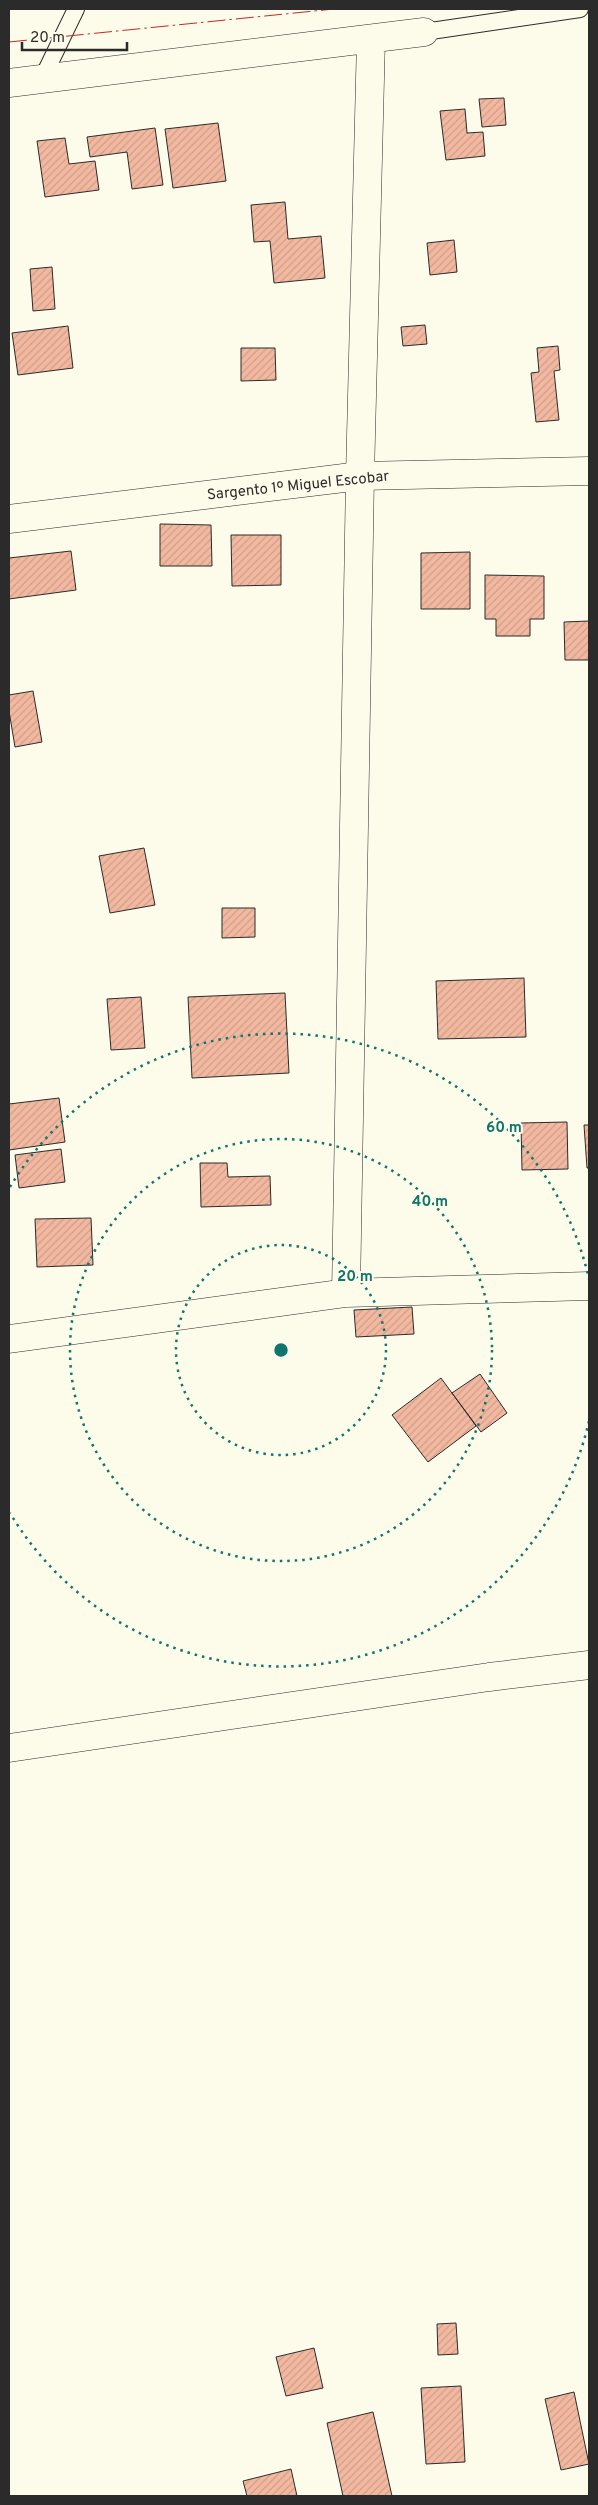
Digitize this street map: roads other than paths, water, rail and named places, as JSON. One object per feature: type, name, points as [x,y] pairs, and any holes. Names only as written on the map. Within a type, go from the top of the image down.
[{"type":"street","points":[[9,84],[424,32]]},
{"type":"street","points":[[346,1293],[360,476],[371,39]]},
{"type":"street","name":"Sargento 1º Miguel Escobar","points":[[9,519],[360,476],[589,471]]},
{"type":"street","points":[[9,1339],[346,1293],[589,1286]]},
{"type":"street","points":[[9,1748],[479,1679],[589,1665]]},
{"type":"lane","points":[[42,79],[76,9]]},
{"type":"lane","points":[[424,32],[580,9]]}]
